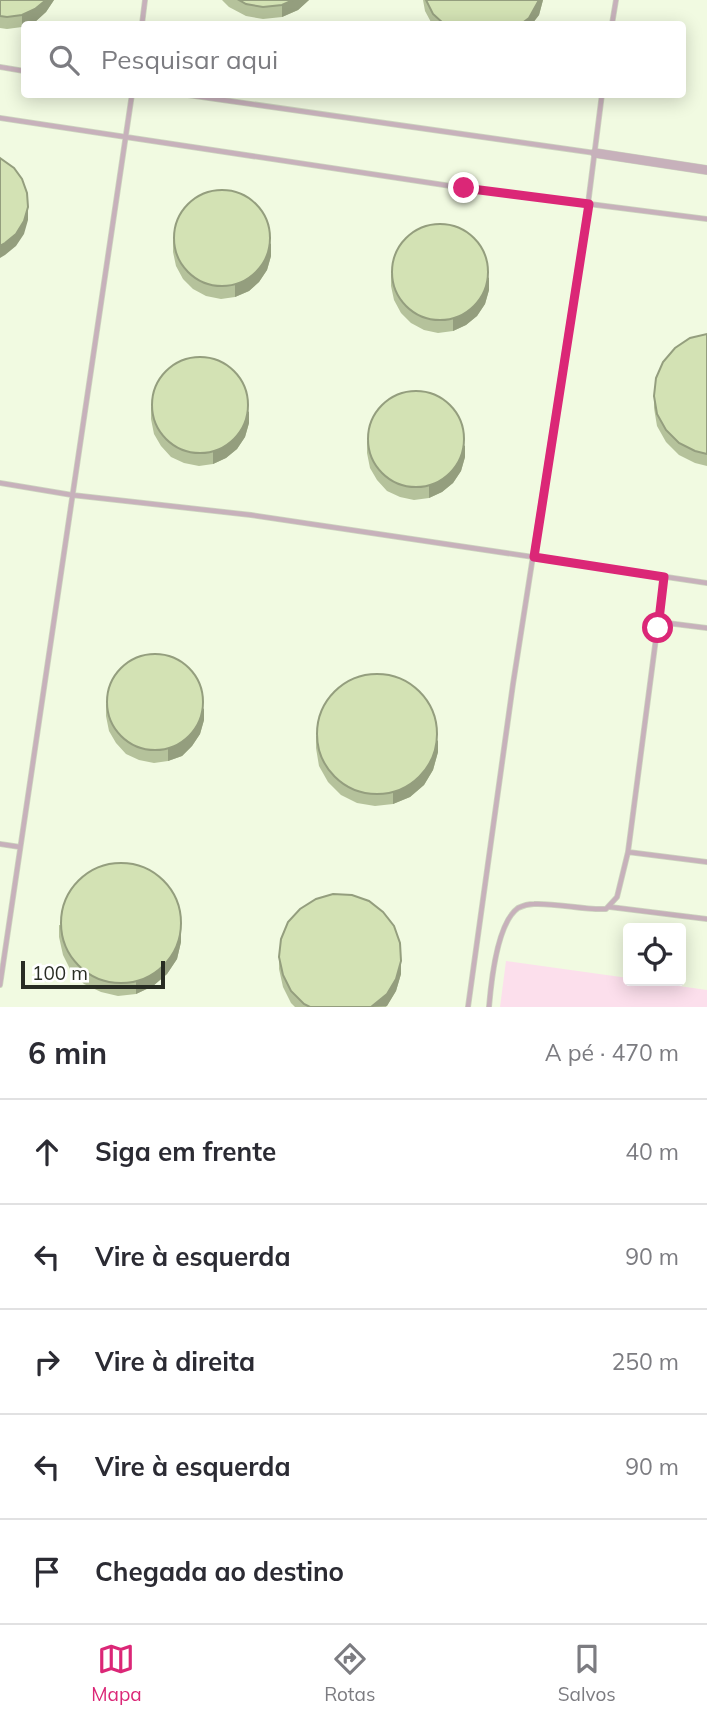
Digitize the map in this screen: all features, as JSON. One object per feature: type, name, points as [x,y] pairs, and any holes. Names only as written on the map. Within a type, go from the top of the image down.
[{"type":"street","points":[[595,153],[707,170]]},
{"type":"lane","points":[[142,21],[145,0]]},
{"type":"lane","points":[[612,21],[616,0]]},
{"type":"lane","points":[[0,67],[21,70]]},
{"type":"lane","points":[[0,985],[131,98]]},
{"type":"lane","points":[[209,98],[595,153]]},
{"type":"lane","points":[[468,1007],[589,204],[602,98]]},
{"type":"lane","points":[[0,118],[464,188],[707,219]]},
{"type":"lane","points":[[0,483],[72,495],[251,515],[707,583]]},
{"type":"lane","points":[[609,907],[617,897],[628,852],[664,577]]},
{"type":"lane","points":[[659,622],[707,628]]},
{"type":"lane","points":[[0,844],[20,847]]},
{"type":"lane","points":[[628,852],[707,862]]},
{"type":"lane","points":[[489,1007],[496,956],[507,926],[519,908],[532,904],[595,910],[609,907],[707,919]]},
{"type":"shaded area","points":[[506,961],[623,977],[623,986],[679,986],[707,990],[707,1007],[500,1007]]},
{"type":"building","points":[[0,0],[46,0],[22,15],[7,17],[0,16]]},
{"type":"building","points":[[239,0],[293,0],[282,5],[263,7]]},
{"type":"building","points":[[426,0],[539,0],[525,21],[441,21],[433,14]]},
{"type":"building","points":[[0,158],[14,168],[22,179],[28,207],[16,234],[0,246]]},
{"type":"building","points":[[213,190],[231,190],[249,198],[262,211],[270,229],[267,257],[249,278],[231,286],[213,286],[195,278],[182,265],[174,247],[174,229],[182,211],[195,198]]},
{"type":"building","points":[[431,224],[449,224],[467,232],[480,245],[488,263],[485,291],[467,312],[449,320],[431,320],[413,312],[400,299],[392,281],[392,263],[400,245],[413,232]]},
{"type":"building","points":[[707,334],[707,454],[679,443],[666,430],[657,414],[654,396],[656,378],[663,362],[675,348],[690,338]]},
{"type":"building","points":[[191,357],[209,357],[227,365],[240,378],[248,396],[245,424],[227,445],[209,453],[191,453],[173,445],[160,432],[152,414],[152,396],[160,378],[173,365]]},
{"type":"building","points":[[407,391],[425,391],[443,399],[456,412],[464,430],[461,458],[443,479],[425,487],[407,487],[389,479],[376,466],[368,448],[368,430],[376,412],[389,399]]},
{"type":"building","points":[[155,654],[174,657],[189,668],[200,683],[203,702],[200,721],[189,736],[174,747],[155,750],[136,747],[121,736],[110,721],[107,702],[110,683],[121,668],[136,657]]},
{"type":"building","points":[[377,674],[400,678],[420,691],[433,711],[437,734],[433,757],[420,777],[400,790],[377,794],[354,790],[334,777],[321,757],[317,734],[321,711],[334,691],[354,678]]},
{"type":"building","points":[[121,863],[144,867],[164,880],[177,900],[181,923],[177,946],[164,966],[144,979],[121,983],[98,979],[78,966],[65,946],[61,923],[65,900],[78,880],[98,867]]},
{"type":"building","points":[[333,894],[352,895],[369,901],[383,912],[394,926],[400,943],[401,961],[396,979],[387,994],[371,1007],[310,1007],[291,991],[283,975],[279,957],[281,939],[288,922],[300,909],[316,899]]},
{"type":"route","points":[[464,188],[589,204],[534,557],[664,577],[658,628]]}]
